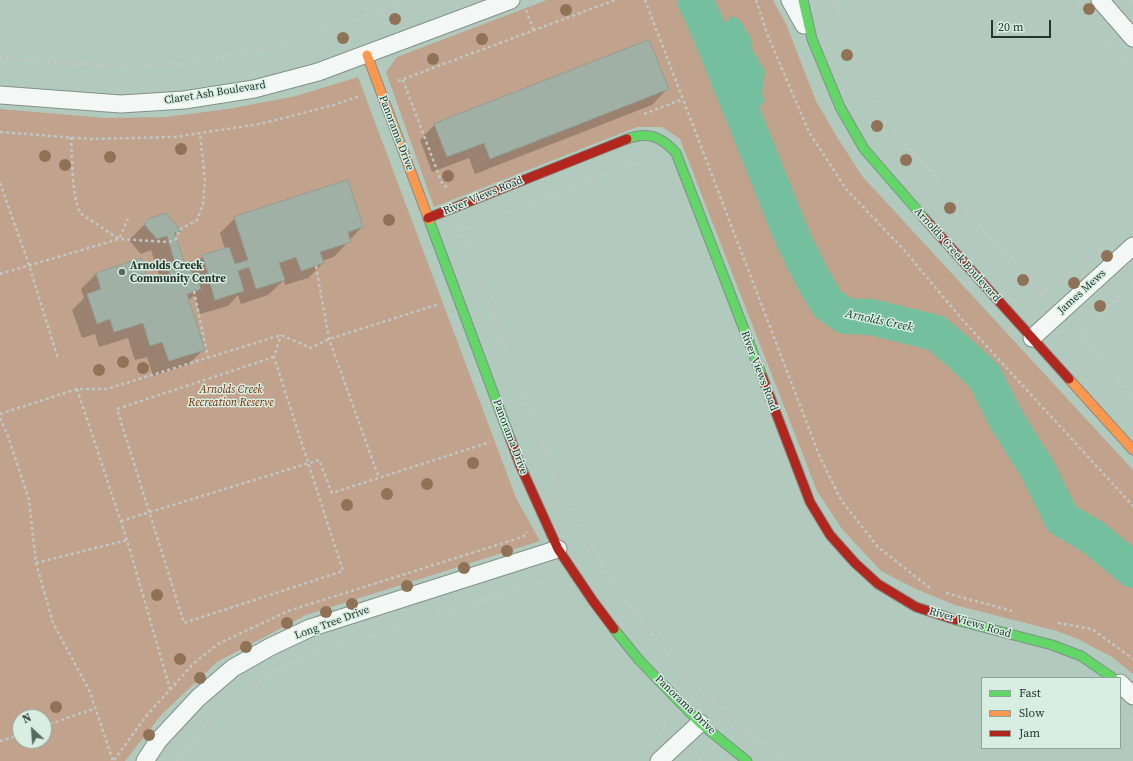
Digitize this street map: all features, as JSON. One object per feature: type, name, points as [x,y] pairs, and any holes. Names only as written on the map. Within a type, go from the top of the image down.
[{"type":"street","name":"Arnolds Creek Boulevard","points":[[790,0],[812,39]]},
{"type":"street","name":"Arnolds Creek Boulevard","points":[[803,0],[812,39],[825,73],[840,107],[864,149],[896,187],[1133,450]]},
{"type":"street","points":[[1100,0],[1133,38]]},
{"type":"street","name":"Claret Ash Boulevard","points":[[0,95],[121,104],[184,100],[254,89],[318,72],[518,3]]},
{"type":"street","name":"Panorama Drive","points":[[367,55],[520,465],[558,549],[594,601],[639,660],[700,723],[747,761]]},
{"type":"street","name":"River Views Road","points":[[428,218],[636,136],[652,136],[666,142],[676,153],[810,502],[830,534],[855,563],[878,584],[916,607],[959,621],[1052,645],[1081,656],[1112,677]]},
{"type":"street","name":"James Mews","points":[[1032,338],[1133,246]]},
{"type":"street","name":"Long Tree Drive","points":[[145,761],[158,741],[198,698],[233,668],[270,647],[310,628],[558,549]]},
{"type":"street","points":[[1121,684],[1133,696]]},
{"type":"street","points":[[659,761],[700,723]]},
{"type":"path","points":[[0,58],[122,67],[179,64],[247,53],[307,37],[408,0]]},
{"type":"path","points":[[645,0],[819,455],[841,500],[878,547],[930,588],[937,590]]},
{"type":"path","points":[[756,0],[768,36],[809,132],[846,189],[904,250],[960,317],[1133,506]]},
{"type":"path","points":[[833,0],[860,71],[885,122],[986,234],[1039,287],[1040,294],[1051,308],[1060,312],[1078,332],[1083,333]]},
{"type":"path","points":[[1076,0],[1098,33],[1133,70]]},
{"type":"path","points":[[518,3],[534,31]]},
{"type":"path","points":[[403,80],[441,181],[444,186],[450,188]]},
{"type":"path","points":[[361,95],[364,103]]},
{"type":"path","points":[[639,116],[683,99]]},
{"type":"path","points":[[0,274],[119,239],[168,242],[176,239],[179,230],[197,220],[203,205],[205,179],[200,134]]},
{"type":"path","points":[[71,137],[73,182],[76,201],[80,212],[119,239]]},
{"type":"path","points":[[0,183],[58,359]]},
{"type":"path","points":[[119,239],[128,219]]},
{"type":"path","points":[[1121,230],[1133,220]]},
{"type":"path","points":[[461,230],[558,484],[580,527],[616,587],[685,674],[738,724],[785,761]]},
{"type":"path","points":[[1040,294],[1059,281],[1114,236]]},
{"type":"path","points":[[316,266],[329,339],[379,478]]},
{"type":"path","points":[[1133,284],[1086,327],[1082,338],[1133,398]]},
{"type":"path","points":[[194,291],[208,358]]},
{"type":"path","points":[[0,414],[77,389],[107,389],[281,335],[311,348],[329,339],[458,297]]},
{"type":"path","points":[[440,304],[442,310]]},
{"type":"path","points":[[274,357],[117,408],[148,512],[184,623],[343,571],[274,357],[281,335]]},
{"type":"path","points":[[77,389],[127,540],[170,689]]},
{"type":"path","points":[[0,418],[8,436],[28,500],[36,563],[53,623],[90,692],[114,760]]},
{"type":"path","points":[[121,521],[319,460],[332,493],[509,436]]},
{"type":"path","points":[[114,760],[147,714],[194,663],[218,644],[288,611],[516,539],[526,535],[528,528]]},
{"type":"path","points":[[36,563],[127,540]]},
{"type":"path","points":[[177,761],[180,755],[212,718],[239,697],[285,666],[353,641],[543,582],[554,580],[558,583]]},
{"type":"path","points":[[944,592],[1014,612]]},
{"type":"path","points":[[1056,623],[1092,630],[1133,659]]},
{"type":"path","points":[[52,723],[96,708]]},
{"type":"path","points":[[1124,712],[1133,724]]},
{"type":"path","points":[[661,735],[664,729],[665,717]]},
{"type":"path","points":[[0,741],[12,737]]},
{"type":"path","points":[[699,761],[705,756]]},
{"type":"green space","points":[[547,0],[773,0],[786,24],[816,101],[862,176],[1133,470],[1133,674],[1112,657],[1078,639],[1057,631],[955,605],[916,589],[881,571],[842,529],[817,491],[680,139],[662,127],[637,127],[434,207],[386,72],[397,57]]},
{"type":"green space","name":"Arnolds Creek Recreation Reserve","points":[[358,77],[516,498],[540,541],[306,615],[217,662],[162,714],[125,761],[0,761],[0,109],[105,118],[166,117],[228,109],[296,96]]},
{"type":"shaded area","points":[[731,16],[739,19],[751,38],[752,49],[765,71],[762,94],[765,101],[760,106],[751,103],[750,108],[741,108],[729,95],[711,52],[712,28],[727,22]]},
{"type":"building","points":[[649,40],[669,89],[490,159],[484,143],[447,157],[434,124]]},
{"type":"building","name":"Arnolds Creek Community Centre","points":[[348,180],[363,227],[348,232],[351,242],[320,252],[324,263],[301,271],[296,257],[279,263],[285,280],[256,289],[249,267],[238,271],[244,291],[215,300],[209,280],[199,283],[201,289],[187,294],[205,350],[169,361],[162,342],[150,346],[143,323],[114,332],[110,319],[97,324],[87,294],[101,289],[96,273],[141,258],[149,284],[171,277],[167,266],[175,263],[167,236],[157,239],[144,224],[150,218],[166,213],[181,231],[174,233],[185,264],[189,263],[194,278],[208,273],[202,255],[229,247],[235,264],[248,260],[234,217]]},
{"type":"waterway","name":"Arnolds Creek","points":[[695,0],[711,35],[794,241],[813,279],[828,304],[845,316],[871,317],[936,333],[961,354],[985,377],[1006,419],[1038,470],[1062,519],[1093,537],[1133,570]]},
{"type":"traffic: fast","points":[[803,0],[812,39],[840,107],[864,149],[924,218]]},
{"type":"traffic: fast","points":[[627,139],[642,136],[654,137],[660,139],[671,147],[676,153],[762,376]]},
{"type":"traffic: fast","points":[[429,220],[510,438]]},
{"type":"traffic: fast","points":[[956,620],[1052,645],[1081,656],[1112,677]]},
{"type":"traffic: fast","points":[[614,629],[639,660],[700,723],[747,761]]},
{"type":"traffic: slow","points":[[367,55],[429,220]]},
{"type":"traffic: slow","points":[[1069,379],[1133,450]]},
{"type":"traffic: jam","points":[[428,218],[627,139]]},
{"type":"traffic: jam","points":[[924,218],[1069,379]]},
{"type":"traffic: jam","points":[[762,376],[810,502],[830,535],[855,563],[878,584],[916,607],[956,620]]},
{"type":"traffic: jam","points":[[510,438],[520,465],[558,549],[614,629]]},
{"type":"place","name":"Arnolds Creek Community Centre","points":[[122,272]]}]
